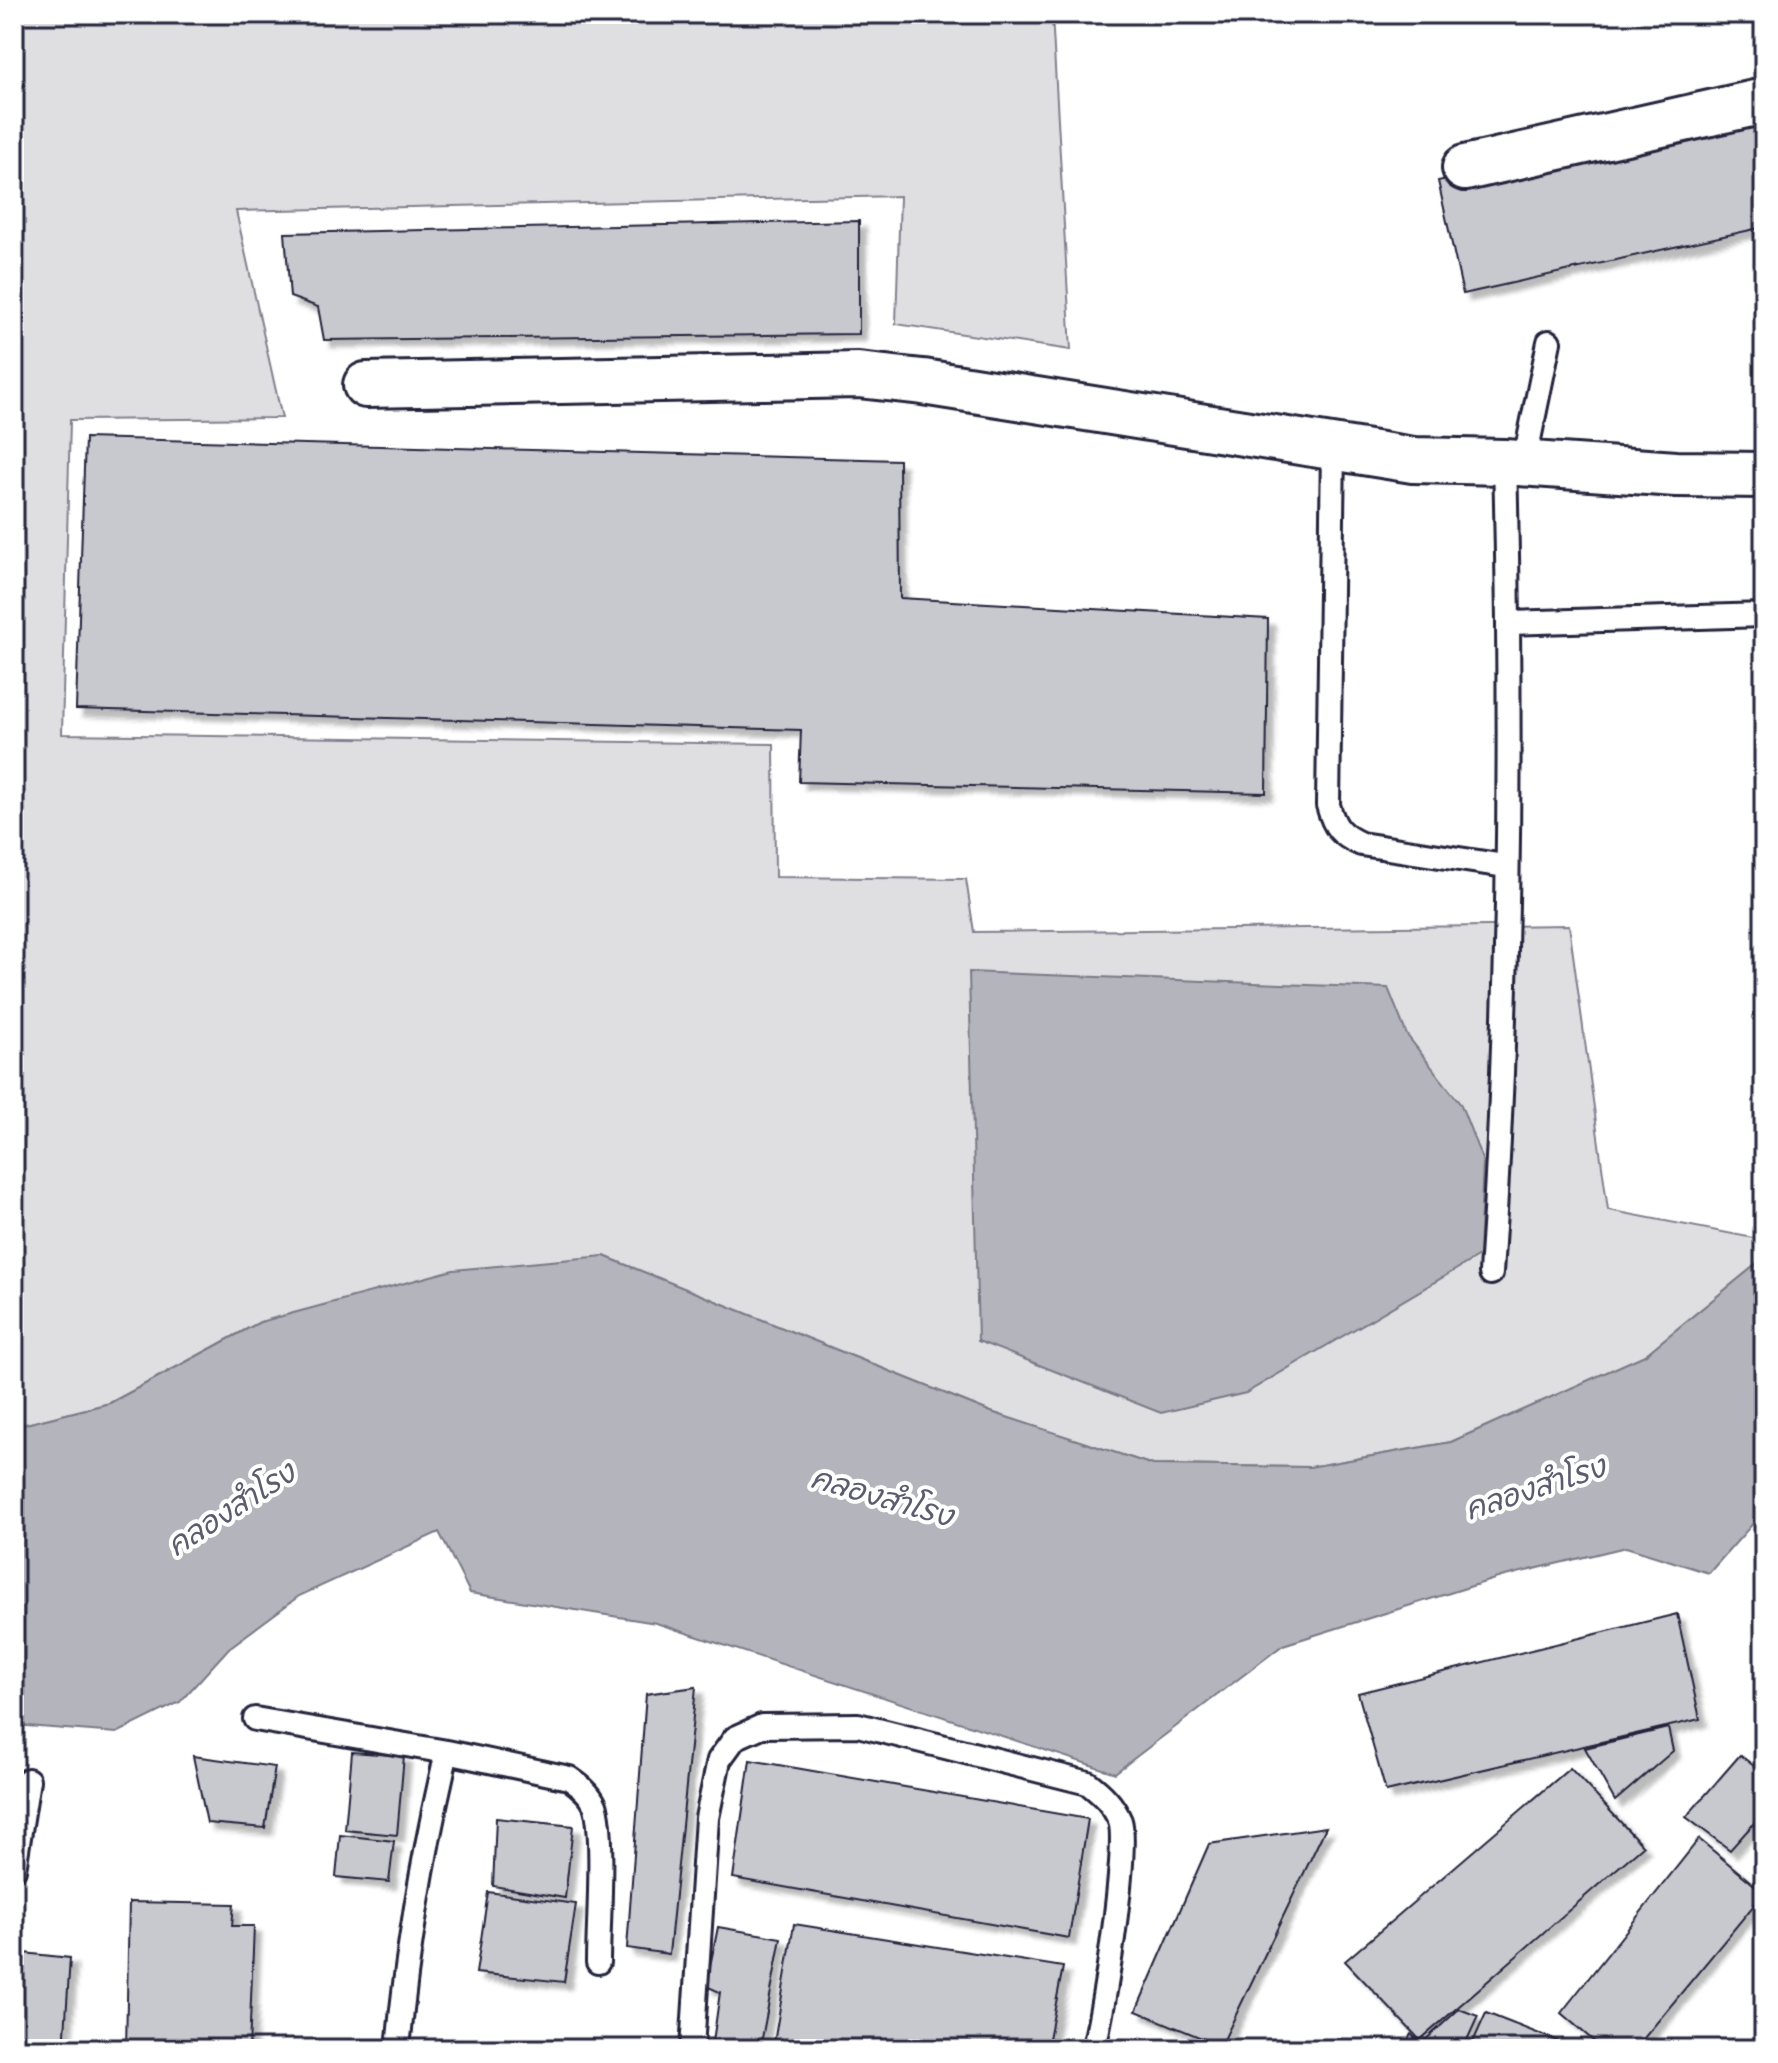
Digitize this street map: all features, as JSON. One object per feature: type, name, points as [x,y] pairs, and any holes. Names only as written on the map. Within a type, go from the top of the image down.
[{"type":"street","points":[[1465,168],[1764,101]]},
{"type":"street","points":[[366,385],[858,375],[923,382],[1413,460],[1676,474],[1764,475]]},
{"type":"lane","points":[[1491,1273],[1504,1090],[1505,866],[1514,463],[1549,342]]},
{"type":"lane","points":[[1333,448],[1328,805],[1333,824],[1344,837],[1361,844],[1505,866]]},
{"type":"lane","points":[[1509,623],[1764,615]]},
{"type":"lane","points":[[255,1719],[447,1752],[569,1778],[585,1790],[596,1806],[599,1830],[598,1962]]},
{"type":"lane","points":[[692,2049],[707,1818],[719,1760],[735,1738],[762,1726],[858,1725],[1088,1783],[1106,1797],[1121,1823],[1122,1870],[1093,2049]]},
{"type":"lane","points":[[398,2049],[404,1982],[428,1832],[447,1752]]},
{"type":"lane","points":[[14,1869],[28,1780]]},
{"type":"shaded area","points":[[14,14],[1052,14],[1071,350],[896,324],[900,196],[236,211],[282,418],[70,420],[62,734],[774,744],[775,877],[966,879],[974,932],[1569,925],[1608,1210],[1764,1240],[1764,1258],[1645,1355],[1451,1442],[1310,1467],[1153,1465],[991,1412],[604,1256],[260,1322],[110,1403],[14,1427]]},
{"type":"water","points":[[969,972],[1388,988],[1407,1035],[1461,1105],[1483,1162],[1479,1256],[1246,1393],[1161,1413],[978,1341]]},
{"type":"water","name":"คลองสำโรง","points":[[604,1256],[991,1412],[1153,1465],[1310,1467],[1451,1442],[1645,1355],[1764,1258],[1764,1511],[1709,1573],[1626,1547],[1501,1577],[1283,1645],[1115,1773],[656,1623],[470,1593],[439,1532],[299,1596],[229,1648],[180,1702],[117,1733],[14,1725],[14,1427],[110,1403],[260,1322],[453,1270]]},
{"type":"building","points":[[1764,109],[1764,227],[1463,294],[1438,181]]},
{"type":"building","points":[[859,221],[859,334],[324,340],[318,307],[290,297],[285,233]]},
{"type":"building","points":[[85,438],[899,460],[900,598],[1268,619],[1266,793],[799,782],[801,730],[76,709]]},
{"type":"building","points":[[1677,1614],[1700,1719],[1386,1792],[1358,1693]]},
{"type":"building","points":[[696,1687],[669,1954],[627,1948],[646,1694]]},
{"type":"building","points":[[1668,1728],[1673,1751],[1615,1801],[1585,1748]]},
{"type":"building","points":[[352,1752],[404,1756],[397,1835],[345,1830]]},
{"type":"building","points":[[1740,1755],[1764,1774],[1764,1812],[1730,1850],[1686,1817]]},
{"type":"building","points":[[193,1756],[275,1767],[265,1828],[207,1823]]},
{"type":"building","points":[[750,1760],[1088,1819],[1069,1938],[733,1878]]},
{"type":"building","points":[[1570,1768],[1643,1846],[1420,2040],[1345,1961]]},
{"type":"building","points":[[496,1818],[573,1826],[565,1898],[493,1886]]},
{"type":"building","points":[[1326,1827],[1221,2046],[1136,2011],[1209,1844]]},
{"type":"building","points":[[340,1835],[394,1841],[389,1882],[336,1877]]},
{"type":"building","points":[[1699,1839],[1764,1893],[1635,2049],[1603,2049],[1561,2013]]},
{"type":"building","points":[[488,1892],[576,1904],[564,1982],[476,1973]]},
{"type":"building","points":[[129,1902],[234,1904],[232,1926],[254,1926],[249,2049],[126,2049]]},
{"type":"building","points":[[794,1924],[1063,1967],[1047,2049],[773,2049]]},
{"type":"building","points":[[718,1927],[781,1938],[760,2049],[712,2049],[720,1992],[706,1986]]},
{"type":"building","points":[[14,1952],[70,1958],[64,2049],[14,2049]]},
{"type":"building","points":[[1459,2009],[1478,2016],[1463,2049],[1402,2049],[1411,2034],[1421,2044]]},
{"type":"building","points":[[1486,2013],[1578,2049],[1470,2049]]}]
